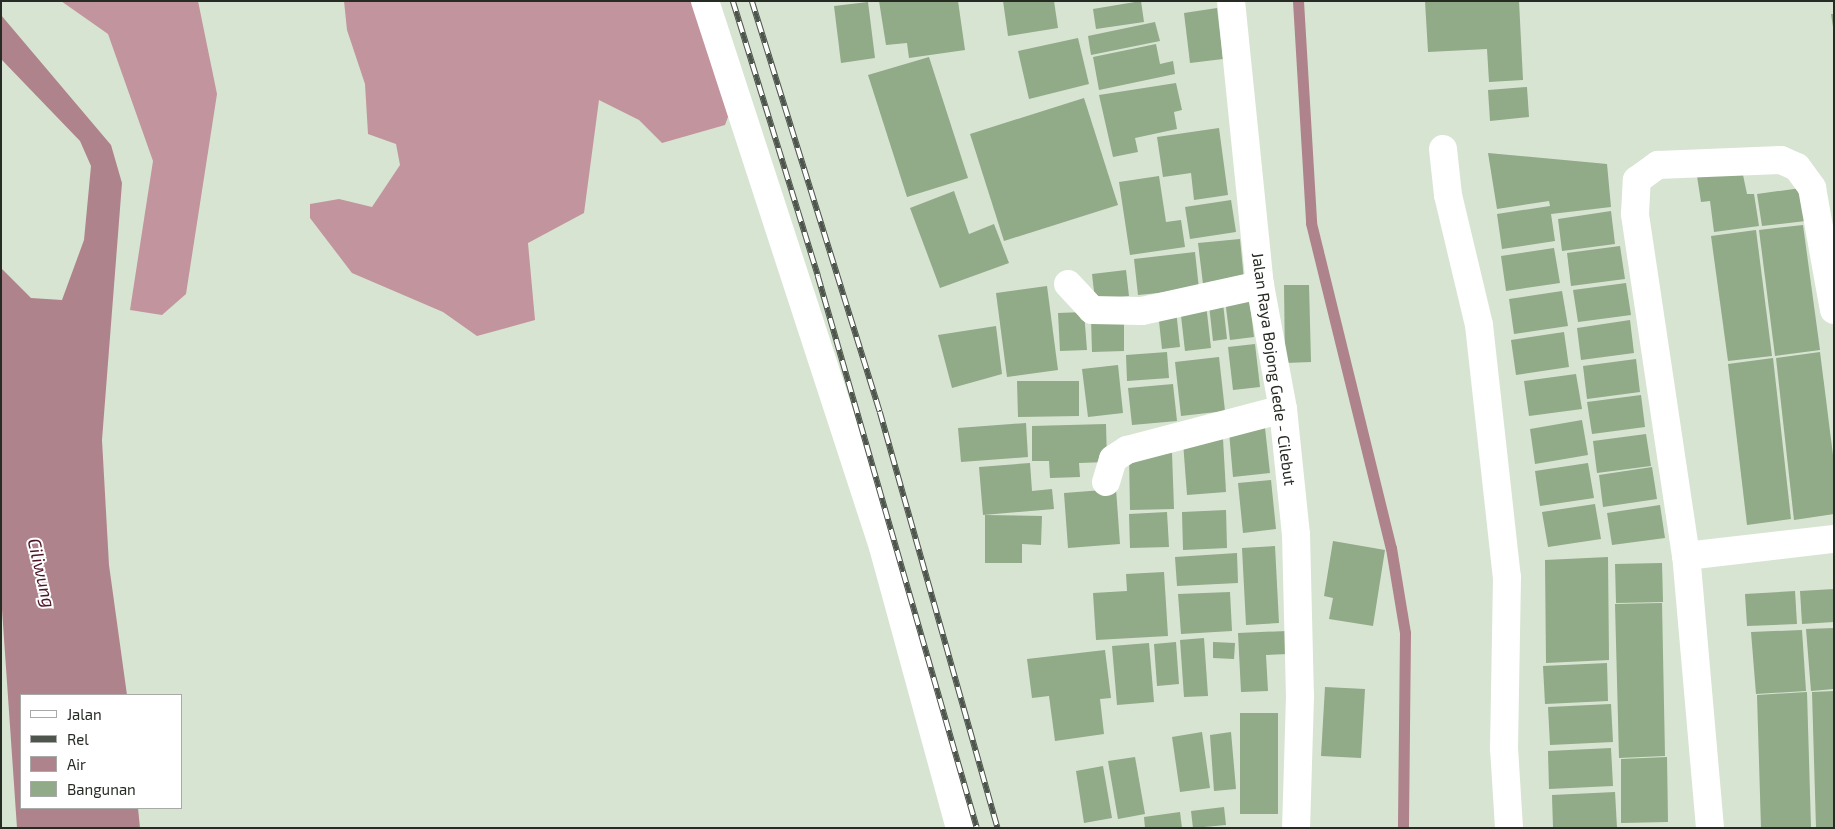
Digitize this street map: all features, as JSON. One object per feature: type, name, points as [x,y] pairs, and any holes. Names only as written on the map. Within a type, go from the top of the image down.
[{"type":"street","points":[[705,1],[883,547],[960,828]]},
{"type":"street","name":"Jalan Raya Bojong Gede - Cilebut","points":[[1231,1],[1260,285],[1283,409],[1296,534],[1300,696],[1296,828]]},
{"type":"street","points":[[1443,149],[1448,195],[1480,325],[1508,577],[1504,748],[1510,828]]},
{"type":"street","points":[[1710,828],[1686,556],[1635,214],[1637,180],[1658,164],[1781,160],[1797,167],[1812,188],[1834,310]]},
{"type":"street","points":[[1068,284],[1092,310],[1142,311],[1260,285]]},
{"type":"street","points":[[1106,482],[1113,460],[1127,450],[1283,409]]},
{"type":"street","points":[[1686,556],[1834,539]]},
{"type":"shaded area","points":[[61,1],[198,1],[217,94],[186,294],[162,315],[130,310],[153,161],[108,34]]},
{"type":"shaded area","points":[[344,1],[712,1],[738,90],[725,125],[662,143],[639,120],[599,100],[584,213],[528,243],[535,320],[477,336],[443,312],[352,273],[310,218],[310,204],[339,199],[372,207],[400,165],[396,144],[368,134],[365,84],[347,30]]},
{"type":"water","name":"Ciliwung","points":[[1,15],[111,145],[122,183],[102,440],[109,565],[127,694],[20,694],[20,809],[138,809],[140,828],[17,828],[1,595],[1,268],[31,298],[62,300],[84,240],[91,166],[80,141],[1,59]]},
{"type":"building","points":[[879,1],[958,1],[965,50],[909,58],[907,43],[886,45]]},
{"type":"building","points":[[1003,1],[1054,1],[1058,28],[1008,36]]},
{"type":"building","points":[[1141,1],[1144,22],[1096,29],[1093,9]]},
{"type":"building","points":[[1425,1],[1519,1],[1523,80],[1489,82],[1487,49],[1428,52]]},
{"type":"building","points":[[868,2],[875,58],[841,63],[834,6]]},
{"type":"building","points":[[1217,8],[1223,59],[1190,63],[1184,13]]},
{"type":"building","points":[[1831,14],[1834,14],[1834,27],[1833,27]]},
{"type":"building","points":[[1155,22],[1160,41],[1091,55],[1088,36]]},
{"type":"building","points":[[1078,38],[1089,84],[1029,99],[1018,51]]},
{"type":"building","points":[[1156,44],[1160,64],[1173,61],[1175,74],[1099,90],[1093,57]]},
{"type":"building","points":[[929,57],[968,178],[907,197],[868,75]]},
{"type":"building","points":[[1176,83],[1182,110],[1174,112],[1177,129],[1135,138],[1138,152],[1113,157],[1099,95]]},
{"type":"building","points":[[1527,87],[1529,117],[1490,121],[1488,90]]},
{"type":"building","points":[[1084,98],[1118,205],[1004,241],[970,134]]},
{"type":"building","points":[[1219,128],[1228,195],[1194,200],[1191,173],[1163,177],[1157,137]]},
{"type":"building","points":[[1488,153],[1607,164],[1611,207],[1551,214],[1555,241],[1502,249],[1497,214],[1550,206],[1549,201],[1497,209]]},
{"type":"building","points":[[1743,175],[1747,194],[1754,194],[1759,226],[1714,232],[1710,201],[1701,202],[1697,176]]},
{"type":"building","points":[[1159,176],[1166,222],[1181,220],[1185,247],[1130,255],[1119,182]]},
{"type":"building","points":[[1801,188],[1806,221],[1762,226],[1757,194]]},
{"type":"building","points":[[954,191],[969,234],[994,224],[1009,263],[940,288],[910,208]]},
{"type":"building","points":[[1231,200],[1236,232],[1190,239],[1185,207]]},
{"type":"building","points":[[1611,211],[1615,244],[1562,251],[1558,219]]},
{"type":"building","points":[[1803,225],[1820,350],[1775,356],[1759,230]]},
{"type":"building","points":[[1756,230],[1772,356],[1728,361],[1711,236]]},
{"type":"building","points":[[1240,239],[1244,280],[1203,284],[1198,243]]},
{"type":"building","points":[[1620,246],[1625,279],[1571,286],[1567,253]]},
{"type":"building","points":[[1554,248],[1560,283],[1506,291],[1501,256]]},
{"type":"building","points":[[1195,252],[1199,289],[1138,295],[1134,259]]},
{"type":"building","points":[[1126,270],[1129,296],[1095,300],[1092,274]]},
{"type":"building","points":[[1626,283],[1631,315],[1578,322],[1573,290]]},
{"type":"building","points":[[1284,285],[1309,285],[1311,362],[1285,363]]},
{"type":"building","points":[[1047,286],[1058,370],[1007,377],[996,293]]},
{"type":"building","points":[[1562,291],[1568,326],[1514,334],[1509,299]]},
{"type":"building","points":[[1249,296],[1254,337],[1230,340],[1225,299]]},
{"type":"building","points":[[1223,303],[1227,339],[1213,341],[1209,305]]},
{"type":"building","points":[[1206,304],[1211,348],[1185,351],[1180,307]]},
{"type":"building","points":[[1176,310],[1180,347],[1162,349],[1158,312]]},
{"type":"building","points":[[1084,312],[1087,350],[1060,351],[1058,313]]},
{"type":"building","points":[[1124,317],[1124,351],[1092,352],[1091,318]]},
{"type":"building","points":[[1630,320],[1634,353],[1581,360],[1577,328]]},
{"type":"building","points":[[996,326],[1002,374],[952,388],[938,335]]},
{"type":"building","points":[[1564,332],[1569,367],[1516,375],[1511,340]]},
{"type":"building","points":[[1255,344],[1260,387],[1233,390],[1228,347]]},
{"type":"building","points":[[1167,352],[1169,378],[1127,381],[1126,355]]},
{"type":"building","points":[[1820,352],[1834,463],[1834,514],[1794,520],[1776,358]]},
{"type":"building","points":[[1219,357],[1225,411],[1181,416],[1175,362]]},
{"type":"building","points":[[1773,358],[1791,519],[1747,525],[1728,364]]},
{"type":"building","points":[[1636,359],[1640,392],[1587,399],[1583,366]]},
{"type":"building","points":[[1118,365],[1123,413],[1088,417],[1082,369]]},
{"type":"building","points":[[1576,374],[1582,409],[1529,416],[1524,381]]},
{"type":"building","points":[[1017,381],[1079,381],[1079,416],[1018,417]]},
{"type":"building","points":[[1173,384],[1177,421],[1132,425],[1128,388]]},
{"type":"building","points":[[1641,395],[1645,427],[1592,434],[1587,402]]},
{"type":"building","points":[[1582,420],[1588,455],[1535,464],[1530,429]]},
{"type":"building","points":[[1026,423],[1028,457],[961,462],[958,428]]},
{"type":"building","points":[[1106,424],[1107,462],[1079,463],[1080,477],[1050,478],[1049,461],[1032,461],[1032,426]]},
{"type":"building","points":[[1265,428],[1270,473],[1233,477],[1229,432]]},
{"type":"building","points":[[1646,434],[1651,466],[1597,473],[1593,441]]},
{"type":"building","points":[[1223,439],[1226,492],[1187,495],[1183,442]]},
{"type":"building","points":[[1172,453],[1174,509],[1130,510],[1129,455]]},
{"type":"building","points":[[1030,463],[1032,491],[1052,489],[1054,509],[983,515],[979,467]]},
{"type":"building","points":[[1588,463],[1594,498],[1540,506],[1535,471]]},
{"type":"building","points":[[1652,467],[1657,499],[1603,507],[1599,475]]},
{"type":"building","points":[[1271,480],[1276,529],[1243,533],[1238,483]]},
{"type":"building","points":[[1116,489],[1120,544],[1068,548],[1064,493]]},
{"type":"building","points":[[1595,504],[1601,539],[1548,547],[1542,512]]},
{"type":"building","points":[[1660,505],[1665,538],[1612,545],[1607,513]]},
{"type":"building","points":[[1226,510],[1227,548],[1183,550],[1182,512]]},
{"type":"building","points":[[1167,512],[1169,547],[1130,548],[1129,514]]},
{"type":"building","points":[[985,515],[1042,516],[1041,545],[1022,544],[1022,563],[985,563]]},
{"type":"building","points":[[1333,541],[1385,550],[1373,626],[1329,619],[1333,598],[1324,596]]},
{"type":"building","points":[[1275,546],[1279,623],[1246,625],[1242,548]]},
{"type":"building","points":[[1237,553],[1238,583],[1177,586],[1175,557]]},
{"type":"building","points":[[1608,557],[1609,660],[1546,663],[1545,560]]},
{"type":"building","points":[[1662,563],[1663,602],[1616,603],[1615,564]]},
{"type":"building","points":[[1164,572],[1168,636],[1096,640],[1093,593],[1127,591],[1126,574]]},
{"type":"building","points":[[1834,589],[1834,622],[1802,624],[1800,591]]},
{"type":"building","points":[[1795,591],[1797,624],[1747,626],[1745,594]]},
{"type":"building","points":[[1230,592],[1232,631],[1181,634],[1178,594]]},
{"type":"building","points":[[1662,603],[1665,756],[1619,758],[1615,604]]},
{"type":"building","points":[[1834,628],[1834,689],[1811,691],[1806,629]]},
{"type":"building","points":[[1802,630],[1806,691],[1756,694],[1751,632]]},
{"type":"building","points":[[1287,631],[1288,654],[1266,655],[1268,691],[1241,692],[1238,633]]},
{"type":"building","points":[[1204,638],[1208,696],[1184,697],[1180,640]]},
{"type":"building","points":[[1176,642],[1179,684],[1157,686],[1154,644]]},
{"type":"building","points":[[1213,642],[1235,643],[1234,659],[1213,658]]},
{"type":"building","points":[[1149,643],[1154,702],[1117,705],[1112,646]]},
{"type":"building","points":[[1105,650],[1111,698],[1100,699],[1104,734],[1055,741],[1049,696],[1032,698],[1027,659]]},
{"type":"building","points":[[1607,663],[1608,701],[1545,704],[1543,666]]},
{"type":"building","points":[[1325,687],[1365,689],[1361,758],[1321,756]]},
{"type":"building","points":[[1834,691],[1834,828],[1816,828],[1812,692]]},
{"type":"building","points":[[1807,692],[1811,828],[1761,828],[1757,695]]},
{"type":"building","points":[[1611,704],[1613,742],[1550,745],[1548,707]]},
{"type":"building","points":[[1240,713],[1278,713],[1278,814],[1240,814]]},
{"type":"building","points":[[1202,732],[1210,788],[1180,792],[1172,737]]},
{"type":"building","points":[[1231,732],[1236,789],[1214,791],[1210,735]]},
{"type":"building","points":[[1611,748],[1613,786],[1549,789],[1548,751]]},
{"type":"building","points":[[1135,757],[1145,814],[1118,819],[1108,761]]},
{"type":"building","points":[[1667,757],[1668,822],[1621,823],[1621,759]]},
{"type":"building","points":[[1103,766],[1112,818],[1084,823],[1076,771]]},
{"type":"building","points":[[1615,792],[1617,828],[1553,828],[1552,795]]},
{"type":"building","points":[[1224,807],[1226,825],[1193,828],[1191,811]]},
{"type":"building","points":[[1180,812],[1182,828],[1145,828],[1144,817]]},
{"type":"waterway","points":[[1298,1],[1311,223],[1391,548],[1405,633],[1403,828]]},
{"type":"railway","points":[[733,1],[818,276],[977,828]]},
{"type":"railway","points":[[752,1],[880,412],[998,828]]}]
